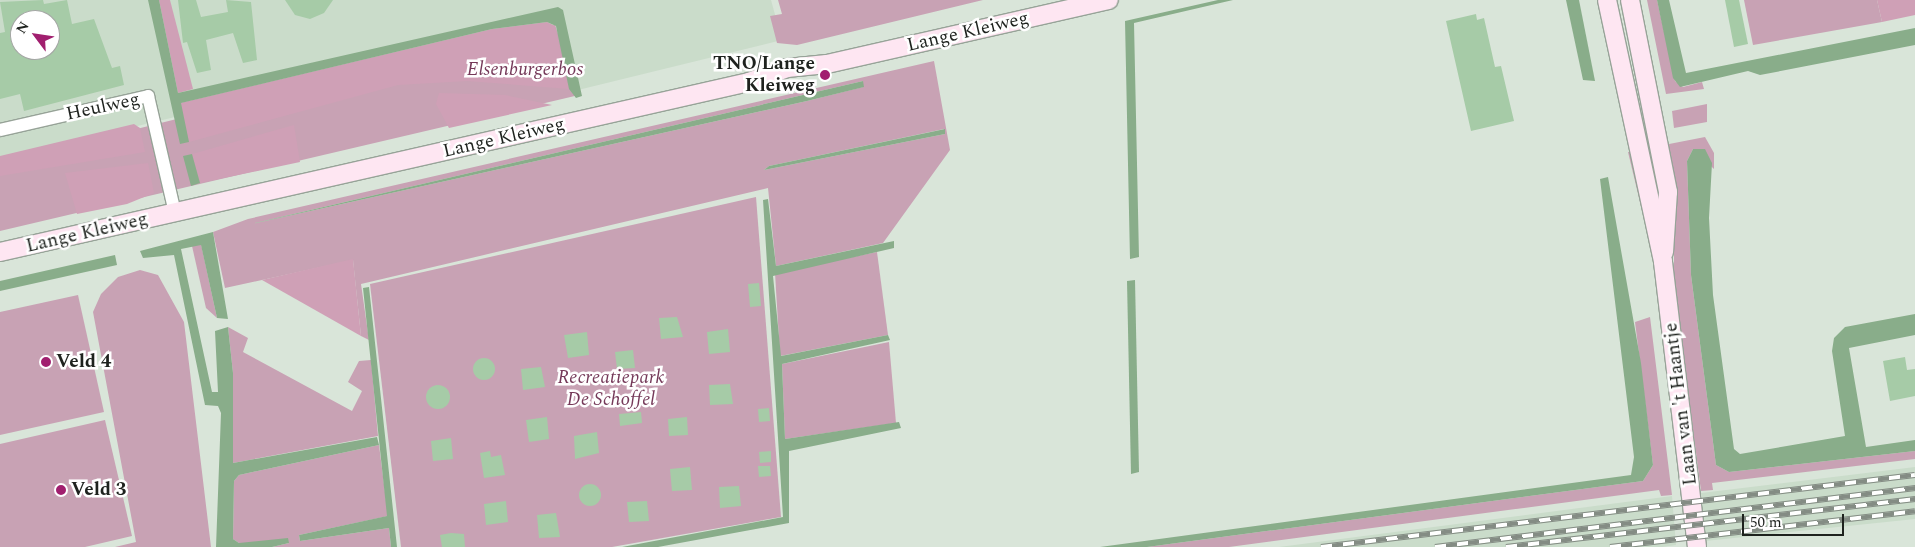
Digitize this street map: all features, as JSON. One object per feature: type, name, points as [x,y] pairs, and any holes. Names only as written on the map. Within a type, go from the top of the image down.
[{"type":"street","name":"Lange Kleiweg","points":[[0,252],[749,82],[759,84],[782,79],[826,64],[1110,0]]},
{"type":"street","name":"Laan van 't Haantje","points":[[1607,0],[1663,262],[1697,547]]},
{"type":"street","name":"Laan van 't Haantje","points":[[1630,0],[1668,192],[1663,262]]},
{"type":"street","name":"Heulweg","points":[[0,130],[148,96],[174,213]]},
{"type":"shaded area","points":[[0,0],[771,0],[782,40],[578,90],[200,111],[0,159]]},
{"type":"shaded area","points":[[148,0],[159,0],[178,93],[558,7],[563,10],[582,96],[576,98],[569,89],[556,26],[547,22],[492,29],[181,103],[189,142],[180,144]]},
{"type":"shaded area","points":[[1218,0],[1233,0],[1134,23],[1139,257],[1130,259],[1125,21]]},
{"type":"shaded area","points":[[1566,0],[1579,0],[1595,81],[1583,80]]},
{"type":"shaded area","points":[[1657,0],[1669,0],[1686,73],[1915,28],[1915,45],[1760,75],[1748,71],[1680,87],[1673,78]]},
{"type":"shaded area","points":[[863,81],[864,87],[807,101],[247,225]]},
{"type":"shaded area","points":[[945,129],[945,134],[764,170],[769,166]]},
{"type":"shaded area","points":[[1693,149],[1705,149],[1712,163],[1709,218],[1713,295],[1734,449],[1740,454],[1845,436],[1832,351],[1834,338],[1845,327],[1915,314],[1915,335],[1849,348],[1866,447],[1915,440],[1915,451],[1729,472],[1716,465],[1691,275],[1687,161]]},
{"type":"shaded area","points":[[192,154],[200,183],[191,186],[183,156]]},
{"type":"shaded area","points":[[1608,177],[1641,363],[1653,465],[1643,481],[1147,547],[1100,547],[1631,475],[1634,457],[1600,179]]},
{"type":"shaded area","points":[[768,199],[776,266],[894,241],[894,248],[773,276],[781,356],[888,335],[890,340],[782,364],[785,439],[899,422],[901,428],[789,451],[789,523],[658,547],[622,547],[783,517],[763,200]]},
{"type":"shaded area","points":[[213,232],[228,319],[217,318],[201,245],[181,249],[212,392],[218,392],[215,331],[228,327],[233,373],[233,463],[377,437],[379,445],[239,475],[234,481],[233,539],[239,543],[288,538],[289,543],[272,547],[216,547],[221,413],[218,406],[205,405],[174,255],[143,258],[140,251]]},
{"type":"shaded area","points":[[115,255],[117,265],[0,291],[0,281]]},
{"type":"shaded area","points":[[1135,280],[1139,472],[1131,474],[1127,281]]},
{"type":"shaded area","points":[[369,287],[397,547],[391,547],[389,528],[300,541],[299,535],[387,516],[363,288]]},
{"type":"shaded area","points":[[1915,467],[1915,519],[1705,541],[1701,493]]},
{"type":"shaded area","points":[[1672,496],[1676,545],[1662,547],[1279,547]]},
{"type":"green space","points":[[159,0],[170,0],[193,89],[178,93]]},
{"type":"green space","points":[[778,0],[983,0],[797,45],[777,43],[770,16],[782,14]]},
{"type":"green space","points":[[1647,0],[1657,0],[1675,81],[1683,87],[1702,82],[1704,89],[1666,94]]},
{"type":"green space","points":[[1744,0],[1877,0],[1882,22],[1753,45]]},
{"type":"green space","points":[[1877,0],[1915,0],[1915,15],[1882,22]]},
{"type":"green space","points":[[547,22],[555,26],[569,89],[467,81],[398,85],[189,142],[180,103],[492,29]]},
{"type":"green space","name":"Elsenburgerbos","points":[[555,25],[579,95],[0,231],[0,163]]},
{"type":"green space","points":[[934,61],[950,150],[883,243],[776,266],[768,188],[361,284],[369,340],[361,336],[353,260],[225,288],[213,232],[248,219]],"holes":[[[863,81],[863,87],[807,101],[247,225]],[[944,129],[945,134],[764,170],[769,166]]]},
{"type":"green space","points":[[439,93],[505,95],[552,105],[449,128],[436,104]]},
{"type":"green space","points":[[1707,104],[1707,122],[1674,128],[1672,111]]},
{"type":"green space","points":[[134,124],[140,128],[145,152],[0,176],[0,156]]},
{"type":"green space","points":[[294,125],[300,162],[200,183],[192,154]]},
{"type":"green space","points":[[1705,137],[1714,153],[1714,169],[1693,149],[1687,161],[1691,275],[1716,465],[1729,472],[1915,451],[1915,459],[1712,483],[1713,490],[1701,491],[1674,284],[1674,223],[1664,145]]},
{"type":"green space","points":[[1634,151],[1655,265],[1628,152]]},
{"type":"green space","points":[[148,163],[154,193],[127,204],[77,214],[65,173]]},
{"type":"green space","name":"Recreatiepark De Schoffel","points":[[756,197],[781,517],[612,547],[401,547],[370,284]]},
{"type":"green space","points":[[201,244],[217,318],[206,308],[192,246]]},
{"type":"green space","points":[[877,252],[888,335],[780,356],[775,273]]},
{"type":"green space","points":[[353,259],[361,336],[262,280]]},
{"type":"green space","points":[[140,270],[158,275],[184,322],[211,547],[115,547],[136,542],[93,312],[101,294],[118,277]]},
{"type":"green space","name":"Veld 4","points":[[78,295],[104,412],[0,435],[0,312]]},
{"type":"green space","points":[[1650,317],[1672,495],[1661,496],[1659,490],[1229,547],[1147,547],[1643,481],[1653,465],[1635,322]]},
{"type":"green space","points":[[228,327],[248,338],[243,352],[352,411],[362,391],[348,382],[359,361],[371,360],[378,436],[233,463],[233,373]]},
{"type":"green space","points":[[889,342],[896,423],[785,439],[782,364]]},
{"type":"green space","name":"Veld 3","points":[[105,420],[132,536],[85,547],[0,547],[0,444]]},
{"type":"green space","points":[[379,445],[388,516],[299,535],[300,541],[389,528],[391,547],[272,547],[289,543],[239,543],[233,539],[234,481],[239,475]]},
{"type":"building","points":[[43,0],[44,4],[67,0],[72,24],[94,19],[112,68],[120,66],[124,85],[24,111],[20,94],[0,99],[0,33],[5,32],[0,2]]},
{"type":"building","points":[[178,0],[196,0],[201,17],[228,12],[226,0],[251,2],[257,60],[243,63],[233,33],[206,40],[211,70],[197,73],[187,42],[183,43]]},
{"type":"building","points":[[285,0],[333,0],[324,13],[310,19],[295,15]]},
{"type":"building","points":[[1725,0],[1739,0],[1748,44],[1734,47]]},
{"type":"building","points":[[1476,14],[1477,20],[1484,18],[1495,67],[1501,66],[1514,121],[1471,131],[1446,21]]},
{"type":"building","points":[[759,283],[761,306],[750,307],[748,284]]},
{"type":"building","points":[[677,317],[683,337],[661,339],[659,318]]},
{"type":"building","points":[[728,329],[730,352],[709,354],[707,332]]},
{"type":"building","points":[[587,332],[589,355],[568,358],[564,335]]},
{"type":"building","points":[[633,350],[635,368],[617,369],[615,352]]},
{"type":"building","points":[[1905,357],[1907,370],[1915,369],[1915,396],[1890,401],[1883,361]]},
{"type":"building","points":[[484,358],[492,361],[495,369],[492,377],[484,380],[476,377],[473,369],[476,361]]},
{"type":"building","points":[[541,367],[545,387],[523,390],[521,369]]},
{"type":"building","points":[[730,384],[733,404],[710,405],[709,385]]},
{"type":"building","points":[[438,385],[443,386],[449,392],[449,402],[443,408],[438,409],[433,408],[427,402],[426,397],[427,392],[433,386]]},
{"type":"building","points":[[769,408],[770,421],[759,422],[758,409]]},
{"type":"building","points":[[641,412],[642,423],[620,426],[619,414]]},
{"type":"building","points":[[547,417],[549,439],[529,442],[526,420]]},
{"type":"building","points":[[687,417],[688,435],[669,436],[668,419]]},
{"type":"building","points":[[597,432],[599,453],[575,459],[574,436]]},
{"type":"building","points":[[451,438],[453,459],[433,461],[431,441]]},
{"type":"building","points":[[490,451],[491,457],[501,455],[505,475],[484,478],[480,453]]},
{"type":"building","points":[[771,451],[771,462],[760,463],[759,452]]},
{"type":"building","points":[[758,466],[770,466],[771,476],[759,477]]},
{"type":"building","points":[[690,467],[692,490],[672,491],[670,469]]},
{"type":"building","points":[[590,484],[598,487],[601,495],[598,503],[590,506],[582,503],[579,495],[582,487]]},
{"type":"building","points":[[739,486],[741,506],[720,508],[719,487]]},
{"type":"building","points":[[506,501],[508,522],[486,525],[484,504]]},
{"type":"building","points":[[647,501],[649,521],[629,522],[627,502]]},
{"type":"building","points":[[556,513],[560,537],[539,538],[537,515]]},
{"type":"building","points":[[451,533],[464,534],[465,547],[442,547],[440,535]]},
{"type":"railway","points":[[1321,547],[1915,475]]},
{"type":"railway","points":[[1435,547],[1915,488]]},
{"type":"railway","points":[[1506,547],[1915,499]]},
{"type":"railway","points":[[1610,547],[1915,511]]},
{"type":"place","name":"TNO/Lange Kleiweg","points":[[825,75]]},
{"type":"place","name":"Veld 4","points":[[46,362]]},
{"type":"place","name":"Veld 3","points":[[61,490]]}]
